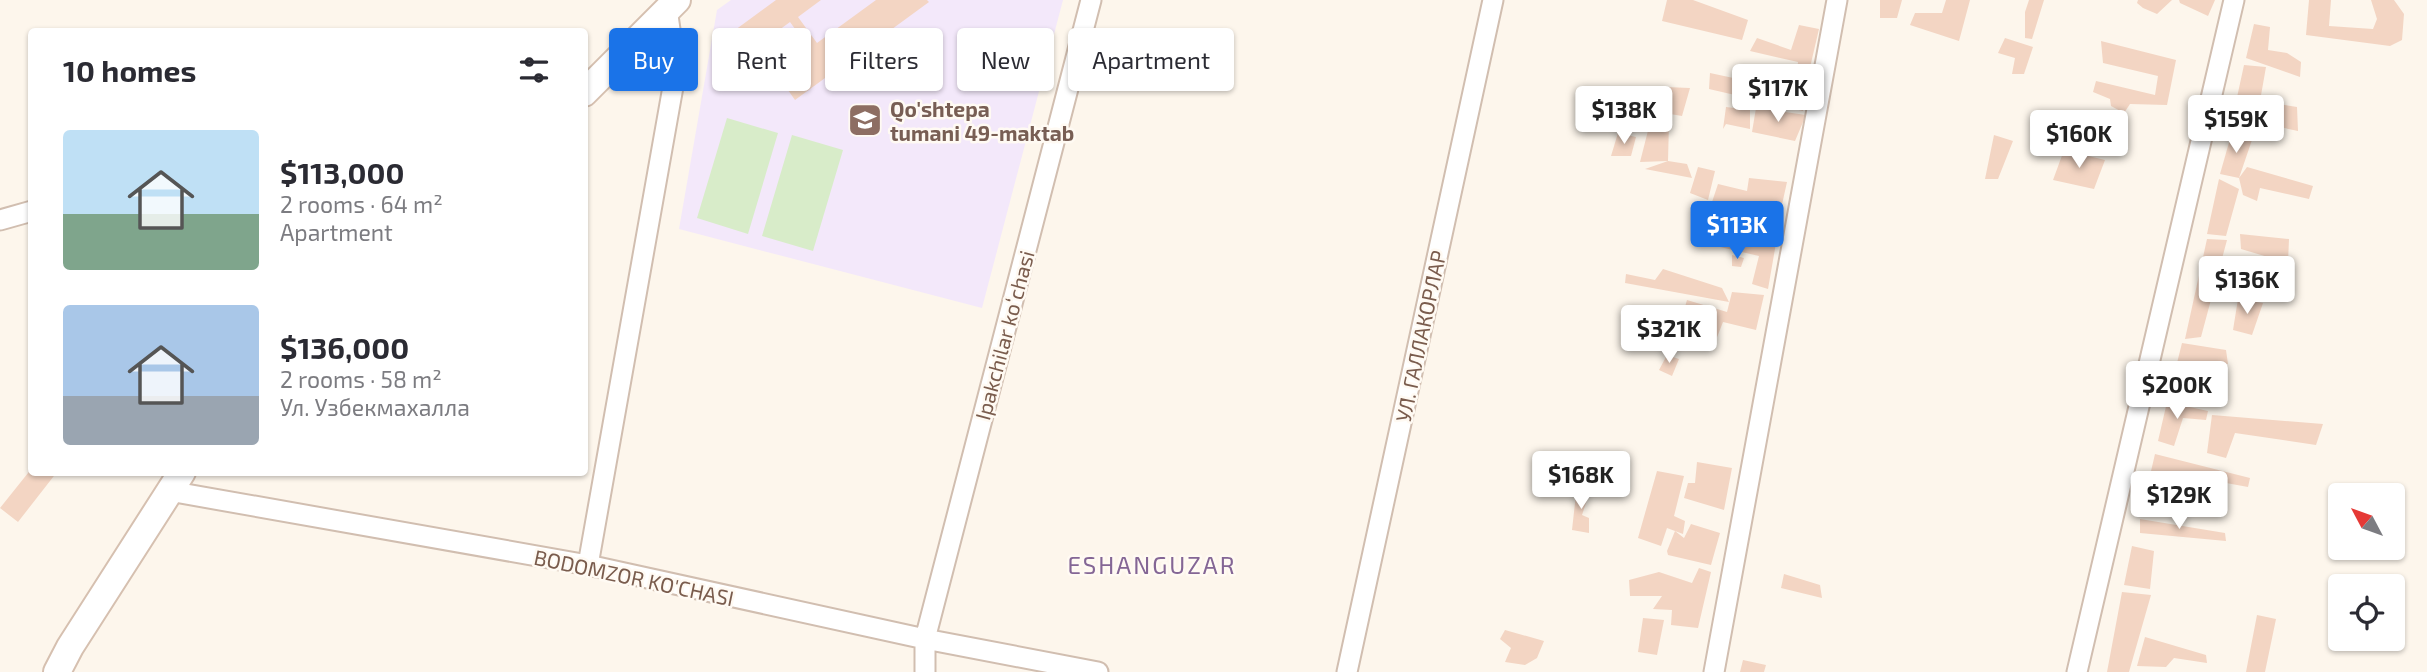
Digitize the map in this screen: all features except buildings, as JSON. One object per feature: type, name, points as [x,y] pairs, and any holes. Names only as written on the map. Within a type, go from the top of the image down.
[{"type":"street","name":"Ipakchilar koʻchasi","points":[[925,672],[925,639],[1091,0]]},
{"type":"street","name":"УЛ. ГАЛЛАКОРЛАР","points":[[1347,672],[1493,0]]},
{"type":"street","points":[[1714,672],[1837,0]]},
{"type":"street","points":[[2077,672],[2234,0]]},
{"type":"street","points":[[588,89],[672,5]]},
{"type":"street","points":[[588,565],[676,70],[672,5]]},
{"type":"street","points":[[0,220],[28,212]]},
{"type":"street","name":"BODOMZOR KO'CHASI","points":[[175,482],[588,565],[925,639],[1098,672]]},
{"type":"street","points":[[57,672],[70,647],[175,482]]},
{"type":"shaded area","name":"Qo'shtepa tumani 49-maktab","points":[[731,0],[1063,0],[1054,34],[1054,28],[957,28],[957,91],[1039,91],[982,308],[679,229],[712,39],[712,91],[811,91],[811,28],[714,28],[717,10]]},
{"type":"green space","points":[[727,118],[778,133],[748,234],[697,218]]},
{"type":"green space","points":[[792,135],[843,150],[813,251],[762,236]]},
{"type":"place","name":"Qo'shtepa tumani 49-maktab","points":[[865,120]]},
{"type":"district","name":"ESHANGUZAR","points":[[1152,564]]}]
